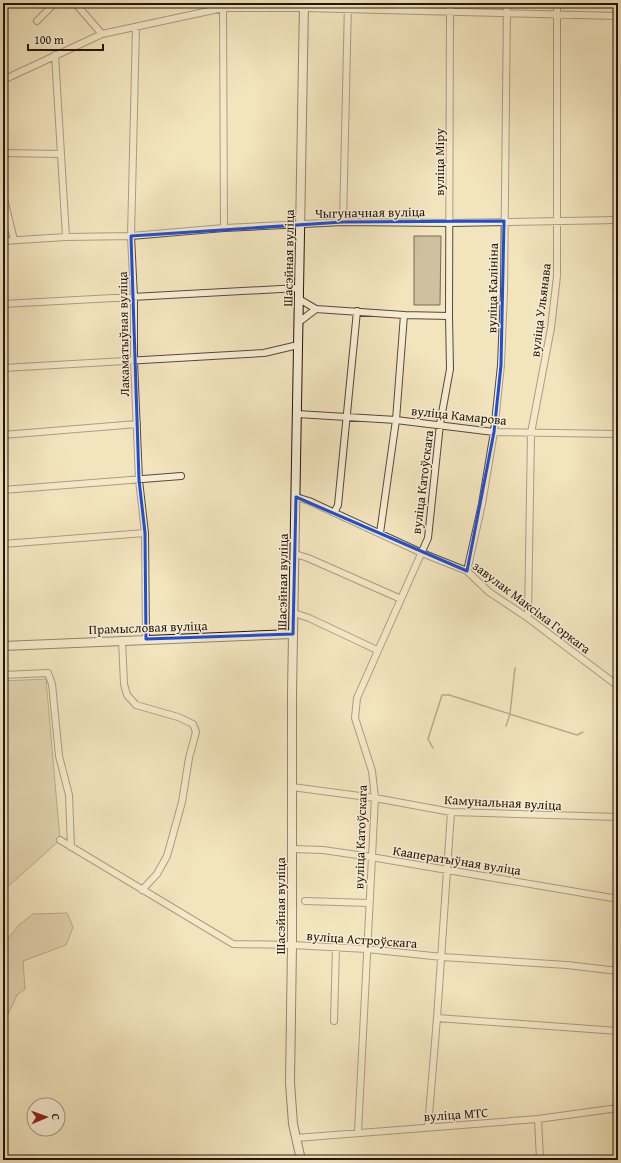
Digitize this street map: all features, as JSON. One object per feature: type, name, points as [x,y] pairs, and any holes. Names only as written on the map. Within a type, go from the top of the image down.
[{"type":"main road","name":"Шасэйная вуліца","points":[[301,1160],[296,1138],[290,1083],[293,634],[304,6]]},
{"type":"main road","name":"Прамысловая вуліца","points":[[3,646],[293,634]]},
{"type":"street","points":[[37,21],[55,3]]},
{"type":"street","points":[[75,3],[102,34]]},
{"type":"street","points":[[343,222],[348,3]]},
{"type":"street","name":"вуліца Міру","points":[[450,3],[450,369]]},
{"type":"street","name":"вуліца Калініна","points":[[467,571],[482,504],[494,432],[501,364],[504,291],[507,3]]},
{"type":"street","name":"вуліца Ульянава","points":[[528,618],[531,433],[551,328],[557,276],[557,3]]},
{"type":"street","points":[[3,80],[102,34],[223,5],[304,6],[348,10],[618,16]]},
{"type":"street","points":[[223,5],[224,228]]},
{"type":"street","name":"Лакаматыўная вуліца","points":[[136,27],[131,236],[139,480],[145,533],[146,639]]},
{"type":"street","points":[[55,55],[66,237]]},
{"type":"street","points":[[3,153],[61,154]]},
{"type":"street","points":[[3,195],[14,240]]},
{"type":"street","name":"Чыгуначная вуліца","points":[[3,241],[66,237],[131,236],[224,228],[343,222],[450,223],[618,220]]},
{"type":"street","points":[[3,304],[299,288]]},
{"type":"street","points":[[299,299],[316,309],[404,315],[449,316]]},
{"type":"street","points":[[299,322],[316,309]]},
{"type":"street","points":[[334,513],[338,505],[348,416],[357,311]]},
{"type":"street","points":[[380,533],[396,420],[404,315]]},
{"type":"street","points":[[3,368],[264,353],[298,345]]},
{"type":"street","name":"вуліца Катоўскага","points":[[358,1132],[375,798],[372,771],[355,718],[357,698],[428,538],[440,424],[450,369]]},
{"type":"street","name":"вуліца Камарова","points":[[297,414],[348,416],[440,424],[494,432],[618,434]]},
{"type":"street","points":[[3,435],[137,424]]},
{"type":"street","points":[[3,490],[181,476]]},
{"type":"street","name":"завулак Максіма Горкага","points":[[296,496],[422,553],[467,571],[489,592],[528,618],[618,686]]},
{"type":"street","points":[[3,544],[145,533]]},
{"type":"street","points":[[295,554],[308,558],[401,599]]},
{"type":"street","points":[[294,613],[309,618],[377,650]]},
{"type":"street","points":[[122,640],[124,684],[127,695],[136,705],[178,717],[193,724],[196,732],[189,758],[182,802],[167,856],[157,874],[142,890]]},
{"type":"street","points":[[3,675],[48,673],[52,684],[59,756],[69,795],[71,847]]},
{"type":"street","name":"Камунальная вуліца","points":[[292,787],[375,798],[451,812],[618,817]]},
{"type":"street","points":[[428,1127],[442,957],[451,812]]},
{"type":"street","name":"вуліца Астроўскага","points":[[60,840],[233,944],[367,949],[442,957],[567,965],[618,971]]},
{"type":"street","name":"Кааператыўная вуліца","points":[[292,850],[323,850],[371,857],[618,899]]},
{"type":"street","points":[[305,901],[369,903]]},
{"type":"street","points":[[334,1021],[336,947]]},
{"type":"street","points":[[437,1018],[618,1031]]},
{"type":"street","name":"вуліца МТС","points":[[296,1138],[358,1132],[538,1120],[618,1108]]},
{"type":"street","points":[[538,1120],[540,1160]]},
{"type":"highlighted area","points":[[504,221],[501,365],[494,432],[467,571],[296,497],[293,634],[146,639],[145,533],[139,480],[131,236],[343,222]]},
{"type":"shaded area","points":[[414,236],[441,236],[440,305],[414,305]]},
{"type":"shaded area","points":[[46,679],[60,840],[3,891],[3,681]]},
{"type":"shaded area","points":[[67,913],[73,927],[66,945],[23,961],[25,989],[17,995],[3,1025],[3,942],[7,940],[19,925],[33,914]]},
{"type":"waterway","points":[[506,726],[510,714],[515,668]]},
{"type":"waterway","points":[[433,748],[428,739],[442,695],[449,695],[577,735],[583,732]]}]
